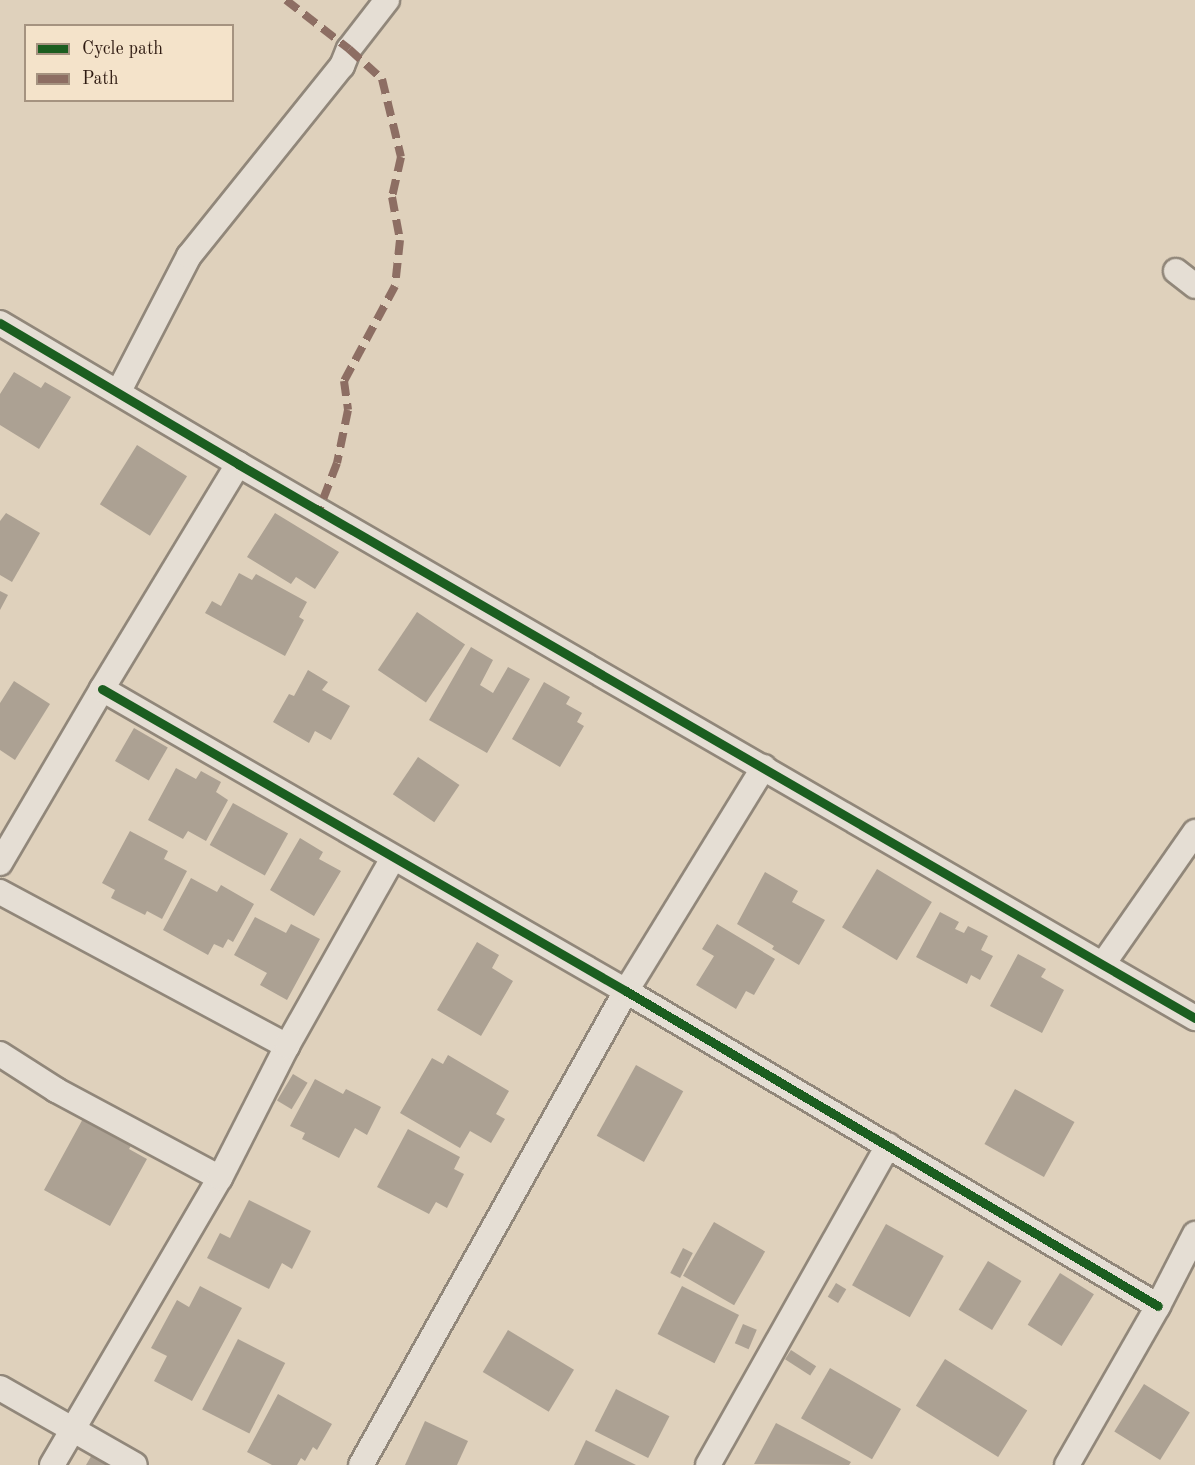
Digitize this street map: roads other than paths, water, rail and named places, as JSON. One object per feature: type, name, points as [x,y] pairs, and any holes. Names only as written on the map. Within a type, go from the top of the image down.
[{"type":"street","points":[[119,392],[189,256],[342,66],[350,49],[387,0]]},
{"type":"street","points":[[1176,271],[1195,286]]},
{"type":"street","points":[[0,323],[238,464],[1195,1018]]},
{"type":"street","points":[[0,863],[238,464]]},
{"type":"street","points":[[102,689],[626,991],[1158,1306]]},
{"type":"street","points":[[361,1465],[626,991],[765,767]]},
{"type":"street","points":[[1103,964],[1195,832]]},
{"type":"street","points":[[52,1465],[220,1178],[287,1046],[393,858]]},
{"type":"street","points":[[0,892],[287,1046]]},
{"type":"street","points":[[0,1054],[56,1090],[220,1178]]},
{"type":"street","points":[[708,1465],[888,1145]]},
{"type":"street","points":[[1067,1465],[1158,1306],[1195,1234]]},
{"type":"street","points":[[0,1388],[135,1465]]}]
